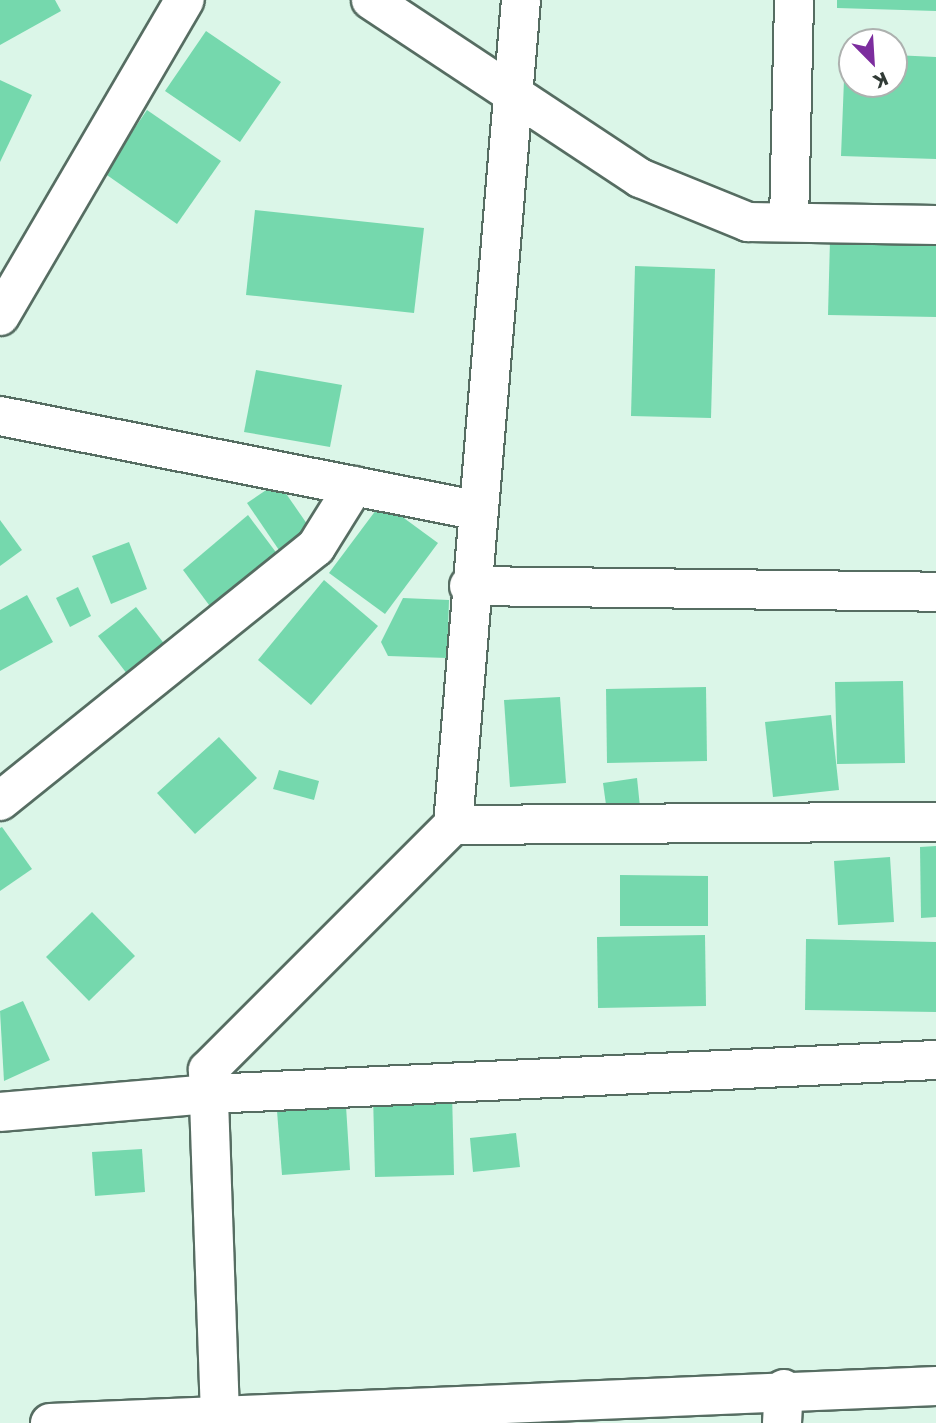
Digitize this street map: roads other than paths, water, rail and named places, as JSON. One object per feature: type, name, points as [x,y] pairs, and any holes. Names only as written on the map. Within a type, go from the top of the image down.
[{"type":"street","points":[[0,316],[185,0]]},
{"type":"street","points":[[371,0],[640,178],[748,222],[936,225]]},
{"type":"street","points":[[220,1415],[208,1070],[453,825],[474,510],[509,91],[522,0]]},
{"type":"street","points":[[789,222],[794,0]]},
{"type":"street","points":[[0,416],[474,510]]},
{"type":"street","points":[[0,801],[316,547],[354,486]]},
{"type":"street","points":[[469,586],[936,592]]},
{"type":"street","points":[[453,825],[936,822]]},
{"type":"street","points":[[0,1112],[209,1094],[936,1060]]},
{"type":"street","points":[[50,1423],[147,1421],[220,1415],[783,1406],[936,1386]]}]
